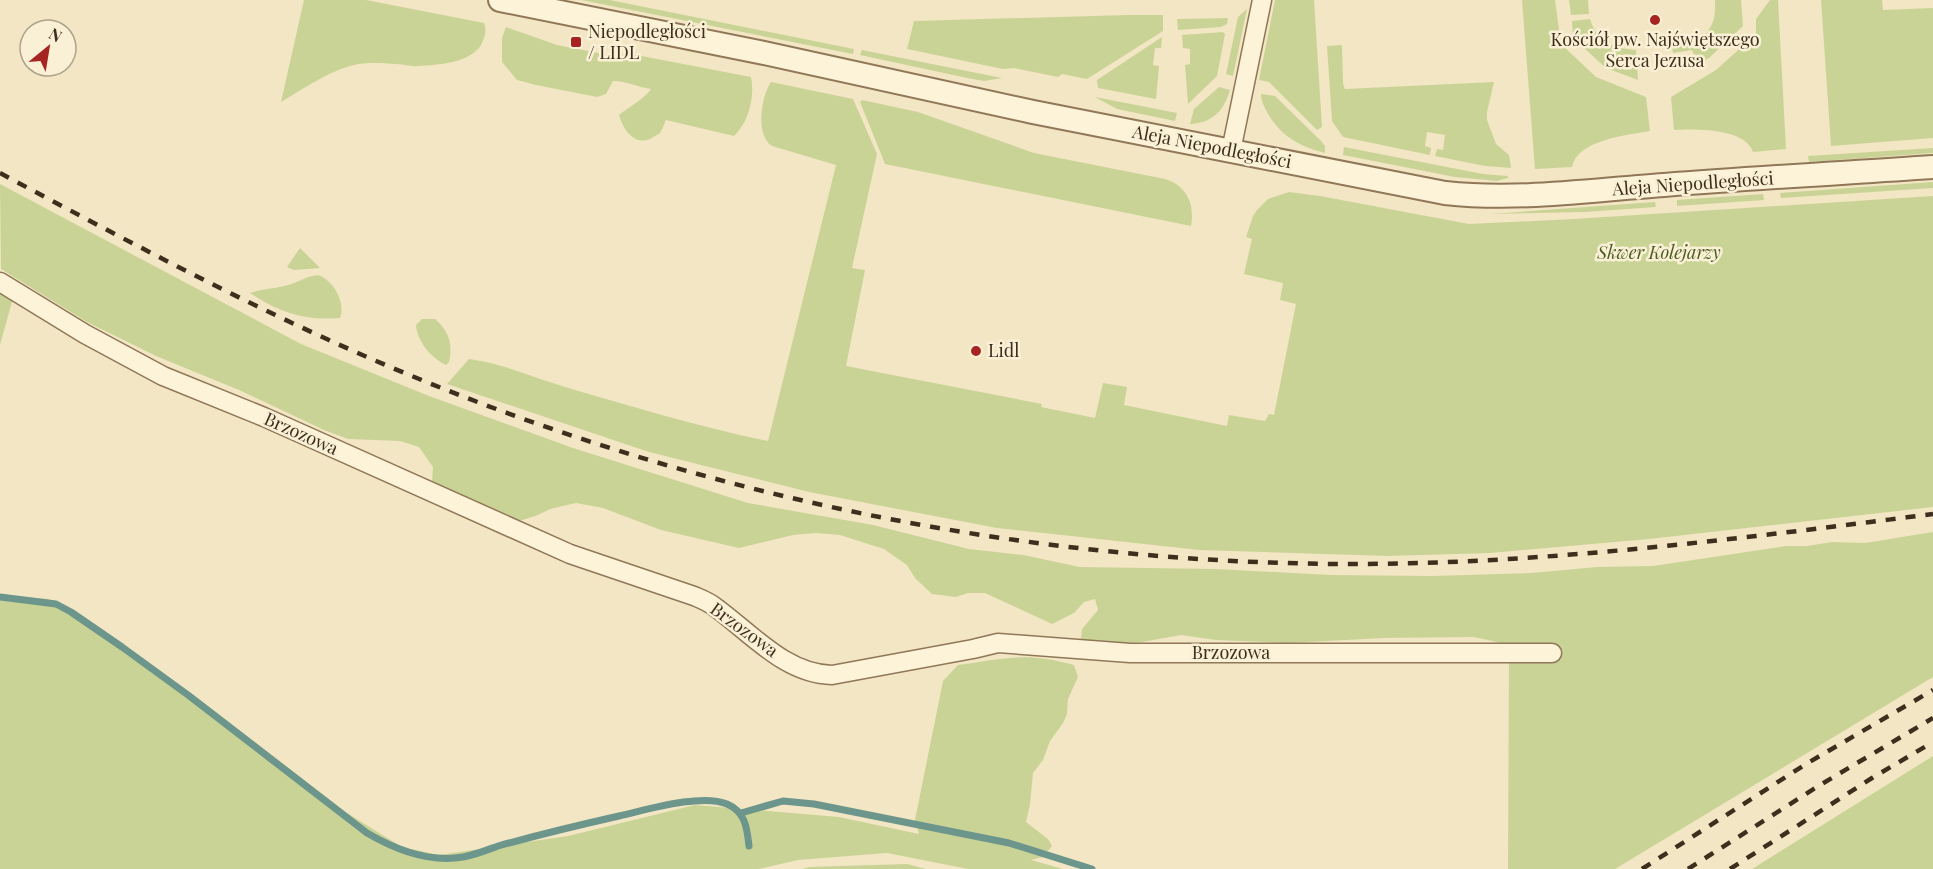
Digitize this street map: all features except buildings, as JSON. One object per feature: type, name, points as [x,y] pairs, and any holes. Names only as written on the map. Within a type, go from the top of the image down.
[{"type":"street","name":"Aleja Niepodległości","points":[[500,0],[764,53],[1033,112],[1445,193],[1483,197],[1524,196],[1933,167]]},
{"type":"street","points":[[1231,151],[1262,0]]},
{"type":"street","name":"Brzozowa","points":[[0,282],[85,334],[163,376],[258,415],[570,554],[694,596],[714,605],[779,656],[798,668],[817,674],[832,675],[998,643],[1130,653],[1552,653]]},
{"type":"green space","points":[[304,0],[366,0],[484,23],[485,34],[476,51],[462,59],[444,64],[415,66],[380,63],[354,65],[326,76],[281,102]]},
{"type":"green space","points":[[581,0],[610,0],[854,49],[853,54]]},
{"type":"green space","points":[[1275,0],[1314,0],[1322,127],[1317,130],[1269,82],[1259,80]]},
{"type":"green space","points":[[1522,0],[1555,0],[1561,44],[1596,77],[1646,97],[1650,131],[1604,140],[1593,145],[1576,158],[1572,167],[1535,169]]},
{"type":"green space","points":[[1569,0],[1588,0],[1589,14],[1571,15]]},
{"type":"green space","points":[[1715,0],[1741,0],[1743,26],[1709,58],[1698,65],[1692,50],[1673,53],[1672,46],[1698,43],[1707,33],[1714,19]]},
{"type":"green space","points":[[1770,0],[1778,0],[1786,149],[1753,152],[1748,144],[1730,134],[1706,130],[1674,130],[1671,97],[1716,70],[1756,34],[1756,19]]},
{"type":"green space","points":[[1821,0],[1882,0],[1883,10],[1933,8],[1933,138],[1831,146]]},
{"type":"green space","points":[[1247,9],[1233,76],[1226,74],[1238,17]]},
{"type":"green space","points":[[1163,15],[1163,31],[1087,79],[1062,74],[1058,77],[1014,68],[1003,69],[907,49],[914,21]]},
{"type":"green space","points":[[1228,18],[1227,24],[1221,27],[1178,30],[1177,19]]},
{"type":"green space","points":[[1590,19],[1597,34],[1607,43],[1620,48],[1636,50],[1638,80],[1606,68],[1573,38],[1572,21]]},
{"type":"green space","points":[[506,27],[557,45],[614,56],[626,53],[751,77],[750,108],[744,124],[734,136],[666,120],[660,133],[652,138],[635,139],[623,126],[619,115],[651,89],[613,81],[606,94],[597,97],[517,80],[502,62],[502,38]]},
{"type":"green space","points":[[1223,32],[1225,34],[1217,76],[1188,104],[1185,65],[1190,64],[1190,49],[1183,48],[1182,35]]},
{"type":"green space","points":[[1162,37],[1161,48],[1155,48],[1153,65],[1159,66],[1156,99],[1098,88],[1097,80]]},
{"type":"green space","points":[[1342,45],[1345,89],[1494,82],[1487,120],[1496,144],[1509,155],[1511,168],[1485,166],[1435,156],[1437,149],[1443,150],[1445,135],[1427,132],[1425,146],[1431,148],[1430,155],[1343,137],[1332,121],[1327,46]]},
{"type":"green space","points":[[862,50],[1002,78],[984,81],[972,79],[860,55]]},
{"type":"green space","name":"Skwer Kolejarzy","points":[[771,82],[853,99],[877,154],[852,268],[865,270],[846,366],[1042,404],[1041,407],[1095,418],[1103,383],[1127,387],[1124,405],[1227,426],[1229,415],[1265,421],[1269,414],[1274,415],[1296,304],[1280,300],[1283,283],[1244,274],[1252,239],[1246,237],[1257,210],[1268,199],[1289,192],[1469,224],[1933,196],[1933,507],[1649,539],[1490,553],[1388,556],[1199,550],[997,528],[809,492],[649,452],[447,384],[469,359],[481,361],[665,416],[768,441],[836,165],[772,146],[767,141],[763,133],[761,115]]},
{"type":"green space","points":[[1219,87],[1230,90],[1221,110],[1205,121],[1190,124],[1194,109]]},
{"type":"green space","points":[[1261,94],[1275,96],[1321,141],[1325,146],[1325,153],[1299,144],[1284,134],[1267,112]]},
{"type":"green space","points":[[1095,97],[1177,113],[1175,121],[1117,109]]},
{"type":"green space","points":[[862,100],[918,112],[1034,153],[1173,182],[1188,197],[1192,210],[1191,226],[885,164],[860,102]]},
{"type":"green space","points":[[1344,147],[1483,174],[1508,176],[1508,178],[1497,181],[1455,177],[1343,155]]},
{"type":"green space","points":[[1933,148],[1933,153],[1809,162],[1808,156]]},
{"type":"green space","points":[[1933,182],[1933,188],[1781,198],[1780,193]]},
{"type":"green space","points":[[0,184],[301,344],[429,396],[573,448],[748,503],[873,525],[969,549],[1023,555],[1080,567],[1433,576],[1653,566],[1786,546],[1807,546],[1832,542],[1865,543],[1933,532],[1933,677],[1615,869],[1508,869],[1509,655],[1505,645],[1473,637],[1384,638],[1288,643],[1216,640],[1181,635],[1142,642],[1099,645],[1081,639],[1082,629],[1098,610],[1095,599],[1084,602],[1074,613],[1052,624],[985,593],[968,593],[956,597],[932,594],[915,578],[907,565],[884,549],[840,535],[816,533],[793,535],[739,548],[661,530],[603,508],[576,503],[550,509],[519,521],[498,515],[432,482],[433,467],[419,447],[400,441],[348,439],[324,430],[239,390],[156,356],[87,322],[1,269]]},
{"type":"green space","points":[[1763,194],[1764,200],[1677,206],[1677,200]]},
{"type":"green space","points":[[1655,202],[1656,207],[1585,212],[1490,214]]},
{"type":"green space","points":[[300,248],[320,268],[294,270],[287,267]]},
{"type":"green space","points":[[318,275],[329,282],[337,292],[341,305],[340,318],[315,318],[293,314],[272,306],[250,293],[288,285]]},
{"type":"green space","points":[[0,290],[13,298],[0,345]]},
{"type":"green space","points":[[422,319],[435,319],[447,333],[450,349],[449,362],[446,365],[430,353],[422,343],[416,325]]},
{"type":"green space","points":[[0,595],[48,599],[60,603],[212,709],[347,813],[402,847],[439,855],[568,836],[695,805],[839,817],[919,834],[915,820],[943,681],[958,665],[1002,659],[1024,657],[1074,665],[1078,677],[1068,699],[1067,714],[1050,741],[1043,760],[1033,773],[1026,822],[1048,839],[1052,846],[1043,857],[1031,860],[1063,869],[968,869],[887,853],[798,860],[759,869],[0,869]]},
{"type":"green space","points":[[1933,756],[1933,869],[1752,869]]},
{"type":"green space","points":[[907,864],[926,869],[802,869],[809,867]]},
{"type":"waterway","points":[[0,597],[56,604],[71,612],[188,695],[367,833],[413,854],[438,858],[463,857],[589,823],[673,804],[703,800],[716,801],[733,807],[742,816],[749,846]]},
{"type":"waterway","points":[[741,813],[783,801],[814,804],[1009,843],[1092,869]]},
{"type":"railway","points":[[0,173],[252,304],[355,352],[518,417],[632,455],[748,487],[864,514],[983,535],[1101,551],[1221,560],[1340,564],[1415,563],[1637,549],[1933,514]]},
{"type":"railway","points":[[1642,869],[1806,764],[1933,690]]},
{"type":"railway","points":[[1688,869],[1820,785],[1933,718]]},
{"type":"railway","points":[[1730,869],[1872,778],[1933,742]]},
{"type":"place","name":"Kościół pw. Najświętszego Serca Jezusa","points":[[1655,20]]},
{"type":"place","name":"Niepodległości / LIDL","points":[[576,42]]},
{"type":"place","name":"Lidl","points":[[976,351]]}]
